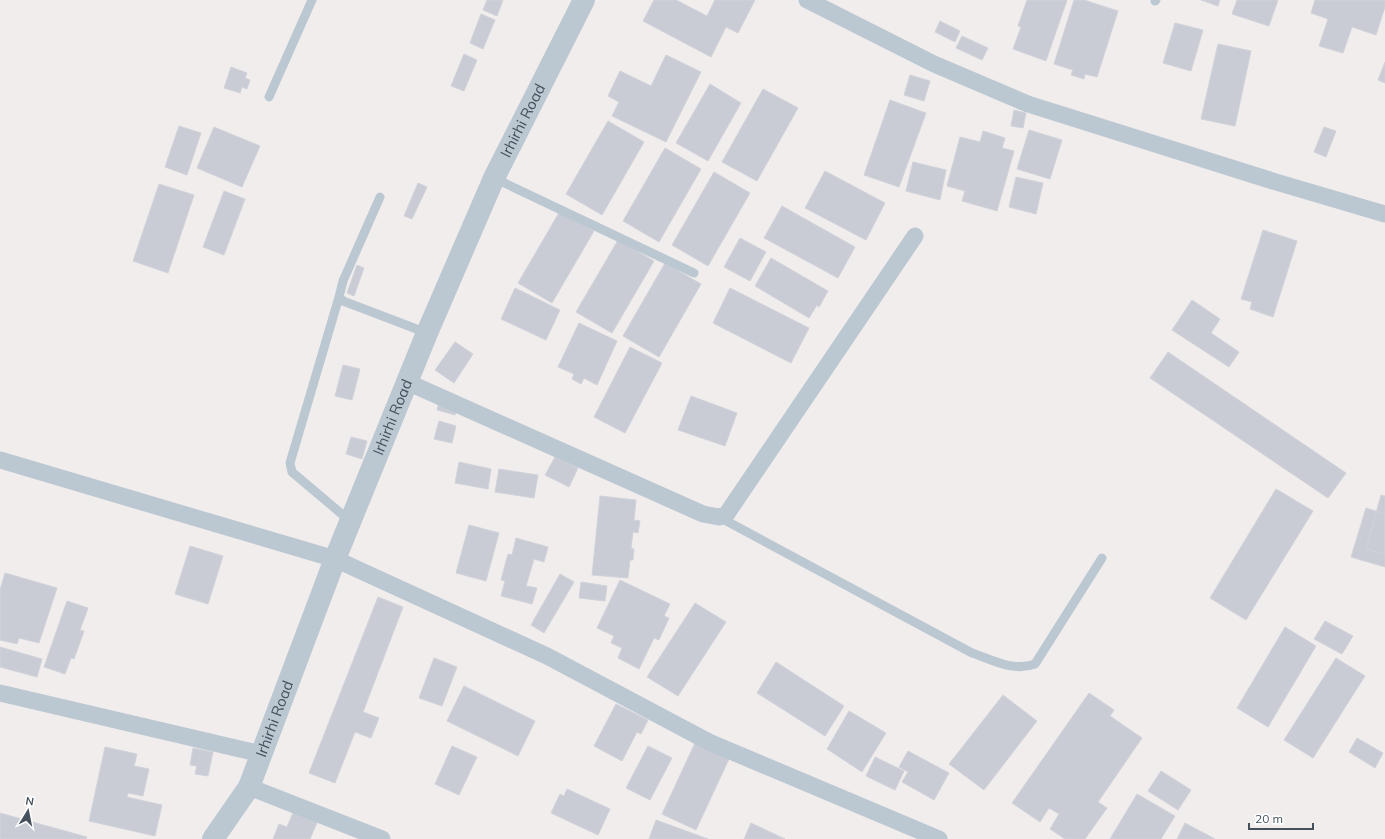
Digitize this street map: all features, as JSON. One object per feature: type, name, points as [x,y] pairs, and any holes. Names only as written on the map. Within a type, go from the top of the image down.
[{"type":"street","name":"Irhirhi Road","points":[[213,839],[249,787],[335,559],[427,333],[494,178],[584,0]]},
{"type":"street","points":[[806,0],[934,64],[1028,104],[1276,182],[1385,214]]},
{"type":"street","points":[[407,382],[703,514],[719,518],[726,515],[915,236]]},
{"type":"street","points":[[0,460],[335,559],[547,656],[709,742],[939,839]]},
{"type":"street","points":[[0,693],[261,754]]},
{"type":"street","points":[[249,787],[382,839]]},
{"type":"lane","points":[[269,96],[312,0]]},
{"type":"lane","points":[[494,178],[694,273]]},
{"type":"lane","points":[[350,522],[292,472],[290,463],[343,281],[380,198]]},
{"type":"lane","points":[[339,296],[343,301],[427,333]]},
{"type":"lane","points":[[719,518],[972,653],[1013,668],[1026,667],[1035,664],[1102,558]]},
{"type":"building","points":[[487,0],[503,0],[497,16],[483,10]]},
{"type":"building","points":[[654,0],[676,0],[707,16],[715,0],[755,0],[738,33],[726,27],[711,57],[643,21]]},
{"type":"building","points":[[1027,0],[1067,0],[1046,61],[1013,49],[1021,27],[1018,26]]},
{"type":"building","points":[[1074,0],[1084,0],[1118,11],[1097,77],[1085,74],[1084,79],[1071,75],[1073,70],[1054,64]]},
{"type":"building","points":[[1201,0],[1220,0],[1218,6]]},
{"type":"building","points":[[1237,0],[1278,0],[1269,26],[1232,14]]},
{"type":"building","points":[[1315,0],[1385,0],[1385,7],[1376,35],[1352,27],[1343,53],[1319,46],[1328,19],[1311,13]]},
{"type":"building","points":[[481,14],[495,20],[483,49],[470,43]]},
{"type":"building","points":[[940,21],[960,31],[955,42],[935,32]]},
{"type":"building","points":[[1175,23],[1203,30],[1191,71],[1163,63]]},
{"type":"building","points":[[962,36],[988,48],[982,60],[956,48]]},
{"type":"building","points":[[1218,44],[1251,51],[1235,126],[1201,119]]},
{"type":"building","points":[[464,54],[477,60],[464,91],[451,86]]},
{"type":"building","points":[[666,55],[701,72],[666,142],[612,116],[619,102],[608,96],[620,71],[651,86]]},
{"type":"building","points":[[1385,62],[1385,83],[1378,80]]},
{"type":"building","points":[[231,67],[247,73],[245,78],[250,80],[247,89],[242,87],[240,93],[224,88]]},
{"type":"building","points":[[910,75],[930,81],[924,101],[904,95]]},
{"type":"building","points":[[710,84],[741,103],[708,161],[676,143]]},
{"type":"building","points":[[763,89],[798,108],[757,181],[722,162]]},
{"type":"building","points":[[890,100],[926,113],[899,187],[864,175]]},
{"type":"building","points":[[1014,110],[1026,113],[1023,128],[1011,126]]},
{"type":"building","points":[[608,121],[644,142],[602,215],[566,194]]},
{"type":"building","points":[[179,126],[201,133],[187,175],[165,167]]},
{"type":"building","points":[[214,127],[260,146],[242,187],[197,168]]},
{"type":"building","points":[[1324,127],[1336,131],[1326,157],[1314,152]]},
{"type":"building","points":[[1029,130],[1062,140],[1050,179],[1017,169]]},
{"type":"building","points":[[983,131],[1005,138],[1002,148],[1014,151],[997,211],[962,201],[965,191],[947,186],[960,137],[980,142]]},
{"type":"building","points":[[665,148],[701,169],[659,242],[623,221]]},
{"type":"building","points":[[913,162],[946,170],[940,200],[906,191]]},
{"type":"building","points":[[825,171],[885,203],[866,240],[805,208]]},
{"type":"building","points":[[714,172],[750,193],[708,266],[672,245]]},
{"type":"building","points":[[1016,177],[1043,183],[1036,214],[1009,207]]},
{"type":"building","points":[[418,183],[427,187],[412,219],[404,216]]},
{"type":"building","points":[[159,184],[194,195],[168,273],[133,261]]},
{"type":"building","points":[[224,191],[245,199],[224,255],[203,247]]},
{"type":"building","points":[[782,206],[855,247],[838,278],[764,238]]},
{"type":"building","points":[[560,211],[594,231],[552,303],[518,283]]},
{"type":"building","points":[[1263,230],[1297,241],[1273,317],[1250,309],[1252,302],[1241,299]]},
{"type":"building","points":[[740,238],[766,252],[750,281],[724,267]]},
{"type":"building","points":[[618,240],[654,261],[612,333],[576,312]]},
{"type":"building","points":[[771,258],[828,291],[819,307],[817,305],[809,318],[755,286]]},
{"type":"building","points":[[665,263],[701,284],[659,357],[623,336]]},
{"type":"building","points":[[357,265],[364,268],[354,296],[347,293]]},
{"type":"building","points":[[515,288],[560,310],[546,340],[501,319]]},
{"type":"building","points":[[730,288],[809,328],[791,363],[713,323]]},
{"type":"building","points":[[1192,300],[1220,319],[1211,333],[1239,352],[1229,367],[1172,330]]},
{"type":"building","points":[[579,323],[617,341],[597,385],[584,378],[581,384],[572,379],[574,374],[558,367]]},
{"type":"building","points":[[455,342],[473,354],[454,383],[435,370]]},
{"type":"building","points":[[630,347],[662,363],[625,433],[594,417]]},
{"type":"building","points":[[1168,352],[1346,473],[1328,498],[1150,378]]},
{"type":"building","points":[[343,365],[360,369],[352,400],[335,396]]},
{"type":"building","points":[[691,396],[737,413],[725,446],[678,430]]},
{"type":"building","points":[[439,402],[457,407],[455,415],[437,410]]},
{"type":"building","points":[[439,421],[456,426],[452,443],[434,439]]},
{"type":"building","points":[[351,437],[367,441],[362,459],[346,454]]},
{"type":"building","points":[[555,457],[578,468],[569,487],[545,475]]},
{"type":"building","points":[[459,462],[491,469],[488,489],[455,483]]},
{"type":"building","points":[[499,469],[538,475],[534,498],[495,492]]},
{"type":"building","points":[[1276,489],[1313,511],[1246,620],[1210,598]]},
{"type":"building","points":[[1381,495],[1385,496],[1385,554],[1366,549]]},
{"type":"building","points":[[600,496],[636,500],[634,520],[640,521],[638,533],[633,532],[631,548],[634,549],[633,560],[630,560],[628,578],[592,575]]},
{"type":"building","points":[[1366,508],[1385,514],[1385,567],[1351,557]]},
{"type":"building","points":[[469,525],[499,533],[486,581],[456,573]]},
{"type":"building","points":[[516,538],[548,547],[544,562],[534,559],[526,586],[537,588],[532,604],[501,596],[505,581],[501,580],[508,554],[512,555]]},
{"type":"building","points":[[190,546],[223,556],[208,604],[175,594]]},
{"type":"building","points":[[5,573],[57,588],[39,643],[19,638],[17,644],[0,640],[0,590]]},
{"type":"building","points":[[560,574],[574,582],[544,633],[531,625]]},
{"type":"building","points":[[620,580],[670,604],[664,616],[669,618],[659,640],[654,638],[639,669],[618,658],[622,648],[611,643],[614,636],[597,628]]},
{"type":"building","points":[[581,582],[607,586],[605,601],[579,598]]},
{"type":"building","points":[[378,597],[403,607],[363,712],[379,718],[371,738],[355,732],[335,783],[309,773]]},
{"type":"building","points":[[67,601],[88,608],[80,630],[84,631],[74,659],[71,658],[65,674],[44,667]]},
{"type":"building","points":[[695,603],[726,622],[678,696],[647,677]]},
{"type":"building","points":[[1325,621],[1353,636],[1342,654],[1314,639]]},
{"type":"building","points":[[1285,627],[1316,646],[1268,727],[1237,708]]},
{"type":"building","points":[[0,647],[42,659],[37,677],[0,667]]},
{"type":"building","points":[[434,658],[457,667],[442,706],[419,698]]},
{"type":"building","points":[[1336,658],[1365,676],[1313,758],[1284,740]]},
{"type":"building","points":[[776,662],[844,706],[825,736],[757,693]]},
{"type":"building","points":[[464,686],[535,721],[518,756],[447,721]]},
{"type":"building","points":[[1089,693],[1114,710],[1110,716],[1142,738],[1098,802],[1107,808],[1085,839],[1065,839],[1050,829],[1059,814],[1049,808],[1040,822],[1012,803]]},
{"type":"building","points":[[1003,695],[1037,721],[984,790],[949,764]]},
{"type":"building","points":[[616,704],[648,720],[641,734],[637,732],[622,761],[594,746]]},
{"type":"building","points":[[849,711],[886,733],[862,772],[827,749]]},
{"type":"building","points":[[1357,738],[1383,753],[1375,768],[1349,752]]},
{"type":"building","points":[[695,743],[729,759],[696,830],[662,814]]},
{"type":"building","points":[[452,746],[477,757],[459,795],[435,784]]},
{"type":"building","points":[[648,746],[672,758],[650,800],[626,788]]},
{"type":"building","points":[[105,747],[137,754],[134,766],[149,769],[143,796],[128,793],[127,797],[162,805],[155,836],[89,821]]},
{"type":"building","points":[[193,748],[213,752],[208,776],[195,774],[197,766],[190,765]]},
{"type":"building","points":[[908,751],[949,773],[934,800],[902,782],[908,772],[899,767]]},
{"type":"building","points":[[875,757],[904,771],[895,790],[866,776]]},
{"type":"building","points":[[1161,771],[1191,790],[1178,810],[1148,791]]},
{"type":"building","points":[[567,789],[610,809],[598,835],[551,813],[560,794],[564,796]]},
{"type":"building","points":[[1137,794],[1175,816],[1161,839],[1110,839]]},
{"type":"building","points":[[295,808],[319,818],[310,839],[273,839],[279,824],[287,827]]},
{"type":"building","points":[[0,813],[87,837],[86,839],[0,839]]},
{"type":"building","points":[[656,820],[708,839],[649,839]]},
{"type":"building","points":[[751,823],[785,839],[744,839]]},
{"type":"building","points":[[1185,823],[1215,839],[1177,839]]}]
